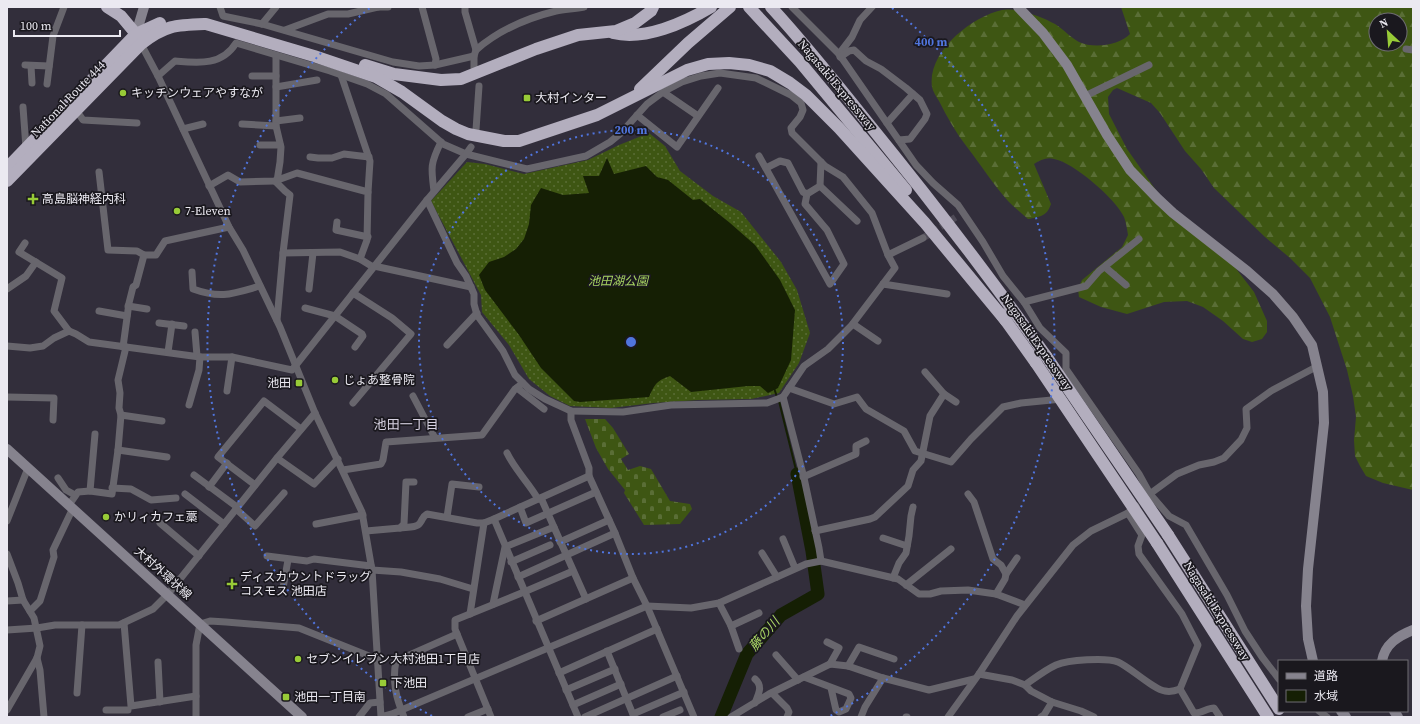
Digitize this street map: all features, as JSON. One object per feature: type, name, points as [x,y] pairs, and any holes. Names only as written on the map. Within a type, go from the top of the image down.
[{"type":"highway","points":[[107,7],[121,16],[139,39]]},
{"type":"highway","points":[[139,39],[158,23],[182,18],[208,18],[229,23],[275,40],[394,74],[441,80],[462,79],[536,49],[578,35],[616,31],[635,23],[653,7]]},
{"type":"highway","points":[[606,31],[624,36],[660,30],[681,23],[711,7]]},
{"type":"highway","points":[[631,98],[688,43],[730,7]]},
{"type":"highway","name":"Nagasaki Expressway","points":[[771,7],[811,53],[919,186],[990,278],[1046,356],[1168,535],[1278,707]]},
{"type":"highway","name":"Nagasaki Expressway","points":[[750,8],[800,62],[873,149],[962,262],[1006,321],[1157,542],[1268,717]]},
{"type":"highway","points":[[139,39],[164,29],[181,25],[206,24],[226,29],[250,38],[349,67],[376,77],[402,92],[442,121],[456,129],[468,134],[504,141],[519,141],[597,115],[687,70],[708,64],[729,63],[749,65],[770,72],[790,83],[806,95],[844,134],[925,223],[1006,321]]},
{"type":"highway","name":"National Route 444","points":[[7,181],[76,110],[139,39]]},
{"type":"highway","name":"National Route 444","points":[[7,168],[139,39]]},
{"type":"street","points":[[47,84],[52,36],[64,7]]},
{"type":"street","points":[[144,7],[139,39],[229,227],[243,250],[277,321],[316,413],[363,515],[372,568],[381,717],[403,714],[475,678],[549,649],[647,606],[691,608],[719,603],[806,564],[819,562],[898,579],[919,594],[930,594],[941,591],[968,590],[996,594],[1025,605]]},
{"type":"street","points":[[220,7],[223,16],[285,30],[393,62],[419,66],[435,65],[475,53],[490,38],[501,31],[542,15],[584,7]]},
{"type":"street","points":[[262,24],[276,7]]},
{"type":"street","points":[[285,30],[328,14],[348,14],[378,7],[388,7]]},
{"type":"street","points":[[422,7],[436,59],[435,65]]},
{"type":"street","points":[[465,7],[475,53],[474,68]]},
{"type":"street","points":[[792,7],[840,55],[916,165],[933,183],[958,205],[983,242],[1003,276],[1024,302],[1040,328],[1066,353],[1066,369],[1139,474],[1150,494],[1169,516],[1186,525],[1227,595],[1245,631],[1262,657],[1278,677]]},
{"type":"street","points":[[840,55],[852,37],[860,20],[872,7]]},
{"type":"street","points":[[1018,7],[1043,33],[1067,65],[1107,136],[1130,170],[1173,213],[1268,289],[1293,317],[1312,345],[1323,392],[1324,423],[1308,569],[1306,606],[1308,639],[1313,660]]},
{"type":"street","points":[[158,76],[174,61],[200,63],[218,59],[233,49],[236,43],[367,84],[386,94],[441,142],[466,154],[527,169],[586,156],[610,142],[621,133],[647,104],[663,92],[682,82],[701,76],[720,73],[756,78],[774,85],[801,103],[803,110],[792,128],[792,133],[821,162],[843,177],[872,213],[888,255],[896,268],[853,324],[828,349],[804,366],[790,388],[779,399],[767,403],[671,405],[622,412],[571,411],[545,399],[529,389],[515,375],[503,351],[477,313],[471,286],[457,263],[426,200]]},
{"type":"street","points":[[840,55],[854,50],[866,61],[881,69],[913,94],[925,107],[927,114],[925,119],[910,139],[899,140]]},
{"type":"street","points":[[276,56],[276,123],[280,145],[280,162],[276,181]]},
{"type":"street","points":[[1085,96],[1149,65]]},
{"type":"street","points":[[32,83],[28,66],[49,66]]},
{"type":"street","points":[[342,75],[370,161],[368,237],[360,259]]},
{"type":"street","points":[[252,76],[276,76]]},
{"type":"street","points":[[276,87],[317,80]]},
{"type":"street","points":[[476,130],[479,86]]},
{"type":"street","points":[[637,115],[677,147],[718,88]]},
{"type":"street","points":[[663,92],[698,116]]},
{"type":"street","points":[[887,123],[913,94]]},
{"type":"street","points":[[23,107],[26,148]]},
{"type":"street","points":[[76,110],[83,120],[137,123]]},
{"type":"street","points":[[242,124],[276,123],[300,118]]},
{"type":"street","points":[[183,129],[203,124]]},
{"type":"street","points":[[434,191],[431,167],[441,142]]},
{"type":"street","points":[[260,145],[280,145]]},
{"type":"street","points":[[25,243],[19,252],[62,278],[54,311],[68,331],[89,342],[199,357],[232,357],[292,370],[426,200],[471,147]]},
{"type":"street","points":[[310,157],[332,158],[344,154],[369,157]]},
{"type":"street","points":[[759,156],[830,284],[844,264],[827,230],[805,204],[807,194],[820,186]]},
{"type":"street","points":[[766,168],[780,161],[788,163],[803,192],[807,194]]},
{"type":"street","points":[[821,162],[820,186],[857,221]]},
{"type":"street","points":[[99,172],[108,250],[137,251],[144,255],[156,255],[165,241],[229,227]]},
{"type":"street","points":[[209,186],[228,175],[240,182],[276,181],[297,174],[368,192]]},
{"type":"street","points":[[276,181],[284,191],[290,194],[277,321]]},
{"type":"street","points":[[956,217],[963,212]]},
{"type":"street","points":[[337,222],[335,233],[368,237]]},
{"type":"street","points":[[888,255],[923,238]]},
{"type":"street","points":[[1024,302],[1086,286],[1099,271],[1139,239]]},
{"type":"street","points":[[283,253],[340,252],[360,259],[374,267],[471,286]]},
{"type":"street","points":[[310,289],[313,253]]},
{"type":"street","points":[[30,611],[40,601],[54,557],[53,550],[75,495],[78,492],[112,494],[121,415],[119,408],[120,392],[118,380],[124,347],[128,306],[133,287],[136,285],[144,255]]},
{"type":"street","points":[[7,290],[26,276],[36,262]]},
{"type":"street","points":[[1105,267],[1126,285]]},
{"type":"street","points":[[192,272],[193,289],[207,294],[219,295],[236,293],[260,286]]},
{"type":"street","points":[[883,284],[947,294]]},
{"type":"street","points":[[353,293],[392,318],[411,334],[353,403]]},
{"type":"street","points":[[128,306],[147,309]]},
{"type":"street","points":[[305,308],[335,316],[362,334],[363,336],[355,347]]},
{"type":"street","points":[[99,311],[127,316]]},
{"type":"street","points":[[447,345],[477,313]]},
{"type":"street","points":[[159,323],[184,326]]},
{"type":"street","points":[[168,352],[172,324]]},
{"type":"street","points":[[853,324],[878,341]]},
{"type":"street","points":[[7,346],[30,348],[43,346],[54,338],[68,331]]},
{"type":"street","points":[[189,405],[199,370],[199,357],[195,332]]},
{"type":"street","points":[[227,392],[232,357]]},
{"type":"street","points":[[948,717],[1025,605],[1073,545],[1091,531],[1128,513],[1177,474],[1199,465],[1224,458],[1241,440],[1247,428],[1246,409],[1271,391],[1316,367]]},
{"type":"street","points":[[925,372],[944,394],[956,402]]},
{"type":"street","points":[[343,470],[381,464],[386,442],[482,435],[517,388],[523,383]]},
{"type":"street","points":[[517,388],[544,409]]},
{"type":"street","points":[[790,388],[834,404],[857,397],[866,409],[904,431],[915,451],[951,462],[971,439],[1003,407],[1022,403],[1086,396]]},
{"type":"street","points":[[816,531],[875,517],[908,486],[913,470],[921,461],[930,416],[944,394]]},
{"type":"street","points":[[7,397],[50,395],[54,398],[53,420]]},
{"type":"street","points":[[414,396],[435,438]]},
{"type":"street","points":[[779,399],[803,477],[816,531],[819,562]]},
{"type":"street","points":[[255,485],[218,457],[264,401],[301,429]]},
{"type":"street","points":[[571,411],[571,420],[589,468],[589,476],[610,520],[633,578],[647,606],[694,717]]},
{"type":"street","points":[[7,630],[55,625],[119,626],[153,609],[168,594],[236,508],[316,413]]},
{"type":"street","points":[[121,415],[162,421]]},
{"type":"street","points":[[90,492],[95,434]]},
{"type":"street","points":[[803,477],[856,454],[856,446],[866,441]]},
{"type":"street","name":"大村外環状線","points":[[7,449],[302,717]]},
{"type":"street","points":[[118,450],[167,457]]},
{"type":"street","points":[[508,453],[512,463],[540,498],[548,513],[586,600]]},
{"type":"street","points":[[277,458],[314,484],[338,460]]},
{"type":"street","points":[[209,487],[227,463]]},
{"type":"street","points":[[7,521],[28,468]]},
{"type":"street","points":[[194,475],[256,526],[284,494]]},
{"type":"street","points":[[366,531],[417,526],[420,524],[423,516],[427,514],[484,523],[589,476]]},
{"type":"street","points":[[58,478],[66,490],[75,495]]},
{"type":"street","points":[[400,528],[404,524],[406,482]]},
{"type":"street","points":[[447,517],[452,484],[479,487]]},
{"type":"street","points":[[112,488],[131,489],[152,500],[176,498]]},
{"type":"street","points":[[520,507],[526,523],[596,492]]},
{"type":"street","points":[[185,494],[224,524]]},
{"type":"street","points":[[968,494],[974,502],[993,559],[1001,565],[1006,574]]},
{"type":"street","points":[[893,578],[898,564],[906,553],[913,507]]},
{"type":"street","points":[[1128,513],[1142,534],[1138,546],[1139,554],[1182,614],[1198,645],[1180,689]]},
{"type":"street","points":[[316,524],[363,515]]},
{"type":"street","points":[[494,519],[578,717]]},
{"type":"street","points":[[560,542],[610,520]]},
{"type":"street","points":[[160,523],[198,556]]},
{"type":"street","points":[[470,614],[484,523]]},
{"type":"street","points":[[505,548],[554,527]]},
{"type":"street","points":[[518,577],[615,533]]},
{"type":"street","points":[[883,538],[907,546]]},
{"type":"street","points":[[783,539],[795,568]]},
{"type":"street","points":[[511,562],[550,545]]},
{"type":"street","points":[[493,604],[505,548]]},
{"type":"street","points":[[906,585],[951,549]]},
{"type":"street","points":[[762,553],[777,577]]},
{"type":"street","points":[[7,554],[23,600],[34,618],[40,646],[37,658],[7,710]]},
{"type":"street","points":[[267,556],[288,560],[307,561],[314,559],[401,572],[440,579],[473,589]]},
{"type":"street","points":[[996,594],[1005,579],[1006,574],[1017,558]]},
{"type":"street","points":[[284,588],[288,560]]},
{"type":"street","points":[[491,717],[455,629],[455,620],[573,571]]},
{"type":"street","points":[[536,621],[633,578]]},
{"type":"street","points":[[7,601],[23,600]]},
{"type":"street","points":[[719,603],[731,626],[739,649]]},
{"type":"street","points":[[731,626],[759,613]]},
{"type":"street","points":[[196,717],[196,645],[200,624],[210,621],[299,628],[369,656],[377,661]]},
{"type":"street","points":[[124,624],[129,711]]},
{"type":"street","points":[[77,693],[73,681],[82,658],[82,625]]},
{"type":"street","points":[[559,673],[656,629]]},
{"type":"street","points":[[1382,660],[1383,654],[1388,644],[1398,637],[1413,630]]},
{"type":"street","points":[[403,714],[394,688],[396,661],[457,634]]},
{"type":"street","points":[[826,642],[838,648],[830,664]]},
{"type":"street","points":[[848,666],[859,647],[894,659]]},
{"type":"street","points":[[607,651],[634,716],[684,692]]},
{"type":"street","points":[[776,655],[801,678],[831,688]]},
{"type":"street","points":[[37,658],[40,670],[44,717]]},
{"type":"street","points":[[1025,685],[1041,673],[1058,664],[1106,659],[1125,665],[1162,691],[1170,692],[1180,689]]},
{"type":"street","points":[[158,662],[160,702]]},
{"type":"street","points":[[731,717],[772,693],[830,664],[848,666],[883,678],[929,690],[976,677],[1012,680],[1025,685],[1031,691],[1052,702],[1081,711],[1094,717]]},
{"type":"street","points":[[566,690],[615,670]]},
{"type":"street","points":[[585,717],[677,676]]},
{"type":"street","points":[[861,717],[865,707],[883,678]]},
{"type":"street","points":[[755,679],[759,683],[760,688],[756,702]]},
{"type":"street","points":[[573,704],[621,684]]},
{"type":"street","points":[[1180,689],[1194,713],[1214,708],[1220,717]]},
{"type":"street","points":[[772,693],[787,708],[789,712],[787,717]]},
{"type":"street","points":[[106,710],[129,711],[160,702],[196,696]]},
{"type":"street","points":[[359,717],[370,703],[380,702]]},
{"type":"street","points":[[1042,717],[1052,702]]},
{"type":"street","points":[[468,717],[488,709]]},
{"type":"street","points":[[663,717],[680,710]]},
{"type":"green space","points":[[1121,7],[1413,7],[1413,490],[1383,483],[1366,476],[1355,456],[1354,440],[1356,417],[1347,370],[1330,317],[1310,278],[1214,188],[1201,169],[1185,151],[1160,113],[1151,103],[1117,88],[1113,90],[1108,97],[1109,114],[1127,149],[1158,193],[1234,266],[1254,292],[1267,321],[1267,332],[1262,339],[1252,342],[1243,339],[1223,321],[1203,307],[1187,301],[1164,302],[1127,314],[1101,307],[1079,297],[1078,289],[1082,280],[1122,247],[1128,235],[1125,219],[1119,209],[1093,182],[1072,167],[1049,158],[1034,164],[1051,204],[1047,211],[1042,215],[1036,218],[1028,219],[1003,195],[963,142],[955,131],[932,89],[932,74],[936,61],[944,49],[965,28],[977,20],[1002,10],[1008,9],[1022,11],[1044,18],[1055,24],[1079,42],[1085,44],[1106,45],[1126,38],[1130,34]]},
{"type":"green space","name":"池田湖公園","points":[[649,133],[665,146],[680,171],[713,196],[741,212],[781,262],[797,290],[810,333],[799,363],[779,393],[751,399],[698,400],[611,408],[570,406],[550,396],[529,379],[509,345],[482,312],[481,295],[431,201],[467,162],[485,164],[524,174],[588,160]]},
{"type":"green space","points":[[585,419],[605,419],[613,428],[629,454],[621,459],[628,470],[640,466],[651,469],[670,501],[690,504],[692,509],[680,524],[644,525],[624,493],[625,490],[608,469],[596,448]]},
{"type":"water","name":"池田湖公園","points":[[607,158],[614,174],[646,166],[657,177],[668,180],[693,200],[700,199],[755,245],[780,280],[795,310],[791,360],[778,388],[768,393],[760,386],[691,392],[670,376],[656,384],[649,397],[580,402],[574,401],[541,368],[519,335],[485,290],[479,275],[489,262],[504,257],[516,249],[524,239],[529,224],[531,205],[541,188],[563,195],[589,193],[583,176],[599,176]]},
{"type":"waterway","points":[[774,388],[777,397]]},
{"type":"waterway","points":[[779,401],[797,474]]},
{"type":"waterway","name":"藤の川","points":[[721,717],[747,654],[781,615],[818,594],[812,551],[797,474]]},
{"type":"tunnel","points":[[923,238],[956,217]]},
{"type":"place","name":"キッチンウェアやすなが","points":[[123,93]]},
{"type":"place","name":"大村インター","points":[[527,98]]},
{"type":"place","name":"高島脳神経内科","points":[[33,199]]},
{"type":"place","name":"7-Eleven","points":[[177,211]]},
{"type":"place","name":"じょあ整骨院","points":[[335,380]]},
{"type":"place","name":"池田","points":[[299,383]]},
{"type":"place","name":"かリィカフェ藁","points":[[106,517]]},
{"type":"place","name":"ディスカウントドラッグ コスモス 池田店","points":[[232,584]]},
{"type":"place","name":"セブンイレブン大村池田1丁目店","points":[[298,659]]},
{"type":"place","name":"下池田","points":[[383,683]]},
{"type":"place","name":"池田一丁目南","points":[[286,697]]},
{"type":"district","name":"池田一丁目","points":[[406,424]]}]
